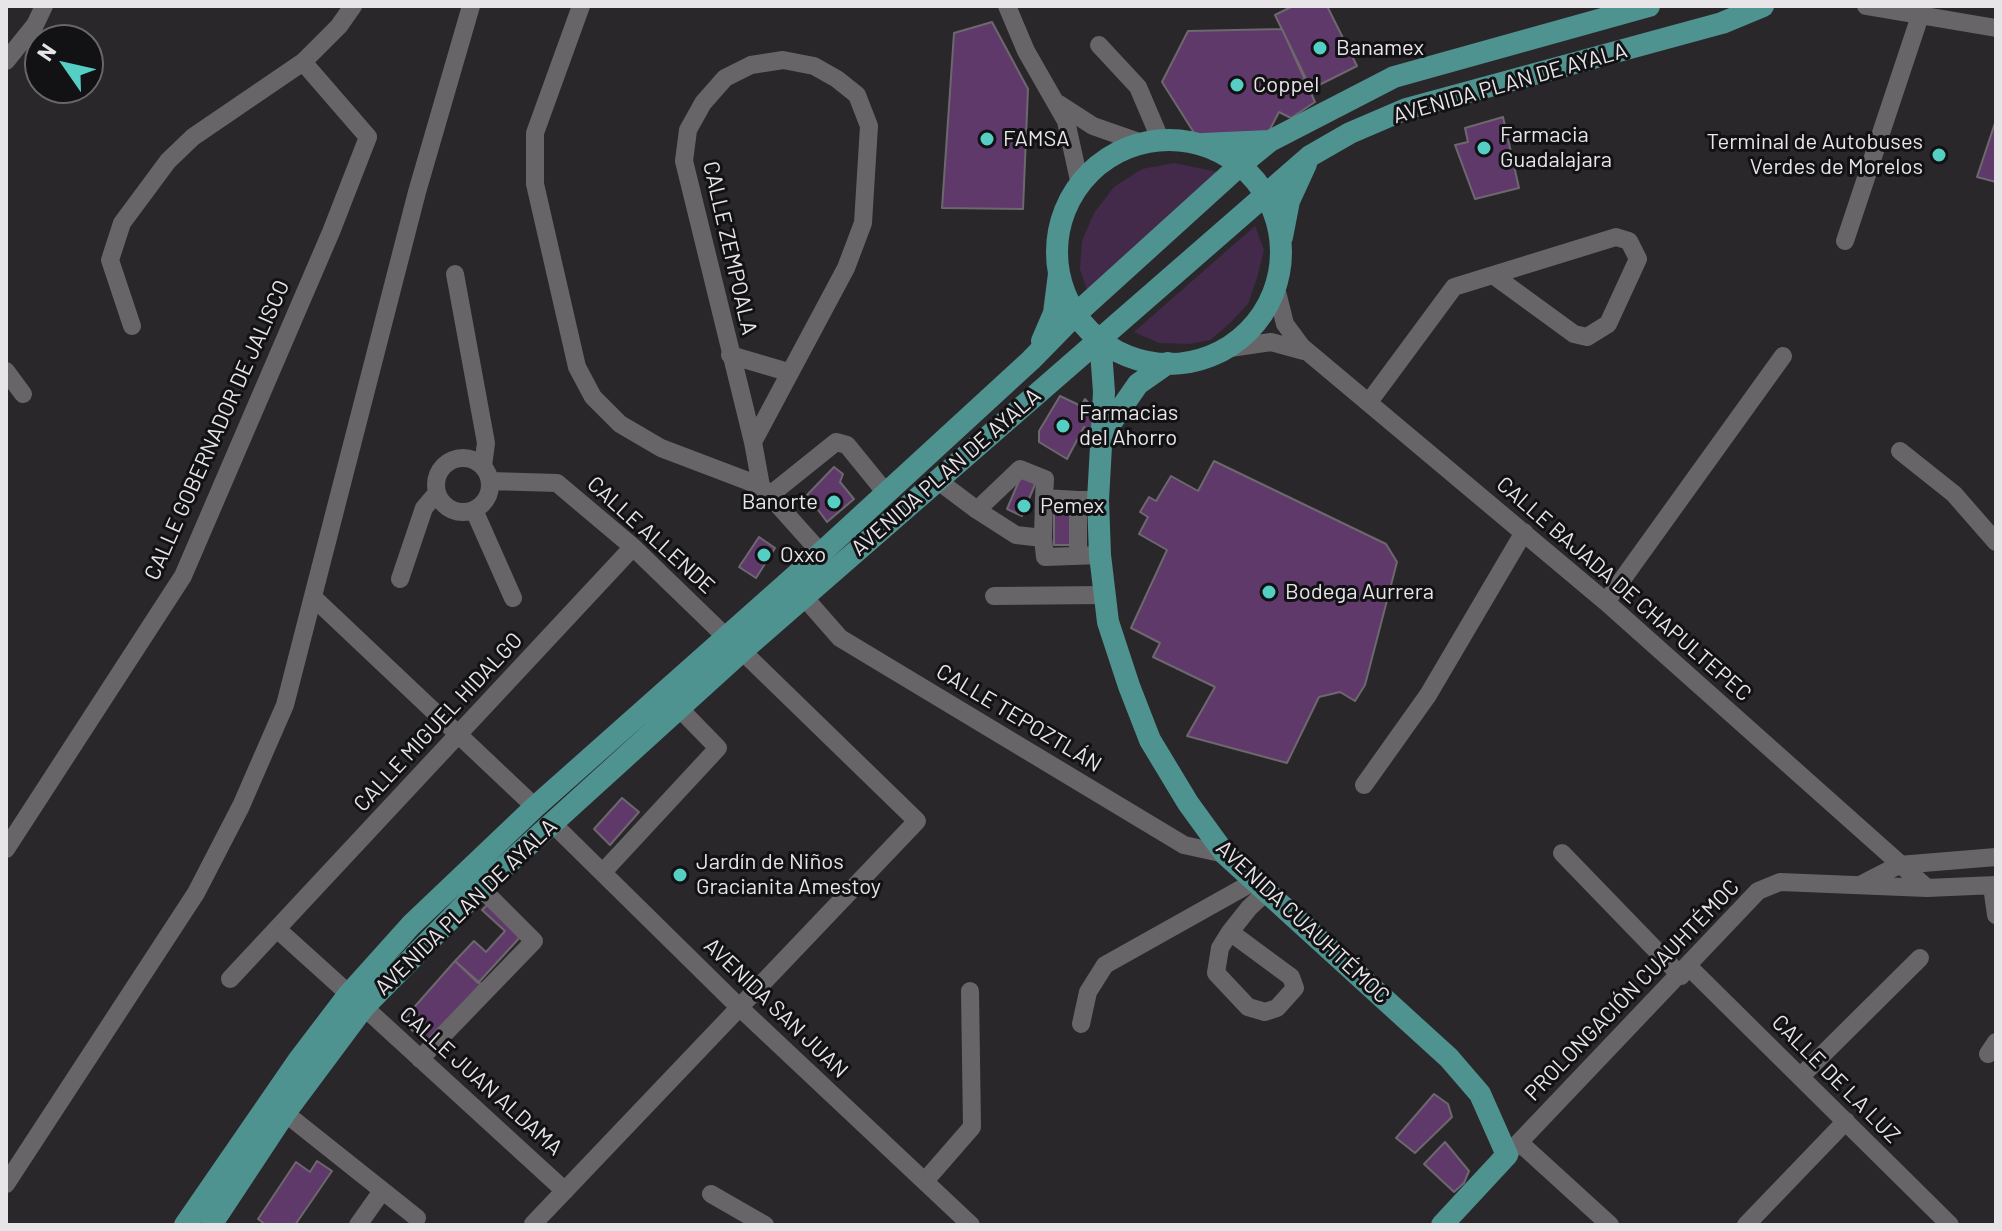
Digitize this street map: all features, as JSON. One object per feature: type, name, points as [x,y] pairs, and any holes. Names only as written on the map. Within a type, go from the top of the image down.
[{"type":"main road","name":"AVENIDA PLAN DE AYALA","points":[[185,1225],[272,1096],[356,1000],[481,888],[543,814],[678,707],[821,553],[1238,167],[1270,141],[1394,77],[1649,6]]},
{"type":"main road","name":"AVENIDA PLAN DE AYALA","points":[[211,1225],[356,1000],[411,925],[543,814],[734,644],[804,597],[1310,156],[1350,133],[1406,109],[1722,23],[1763,6]]},
{"type":"main road","points":[[1031,360],[1054,313],[1057,227],[1066,202],[1079,180],[1107,157],[1161,142],[1270,141]]},
{"type":"main road","points":[[1057,253],[1063,284],[1077,313],[1100,337],[1130,355],[1168,363],[1200,362],[1230,348],[1266,314],[1277,292],[1282,272],[1275,223],[1263,195],[1238,167],[1213,151],[1161,142]]},
{"type":"main road","points":[[1281,250],[1289,201],[1310,156]]},
{"type":"main road","name":"AVENIDA CUAUHTÉMOC","points":[[1100,337],[1103,434],[1088,500],[1089,556],[1105,595],[1108,622],[1150,740],[1188,803],[1225,854],[1449,1058],[1480,1094],[1513,1149]]},
{"type":"main road","points":[[1103,434],[1138,384],[1168,363]]},
{"type":"main road","points":[[1060,372],[1087,371],[1101,383],[1104,392]]},
{"type":"main road","points":[[1442,1225],[1513,1149]]},
{"type":"street","points":[[6,61],[35,25],[44,6]]},
{"type":"street","points":[[132,326],[110,260],[122,223],[168,161],[193,137],[303,62],[339,26],[353,6]]},
{"type":"street","points":[[6,1184],[196,893],[241,806],[285,705],[315,599],[417,192],[471,6]]},
{"type":"street","points":[[581,6],[535,133],[535,184],[577,367],[593,397],[620,424],[661,448],[765,490],[821,553]]},
{"type":"street","points":[[1007,6],[1026,51],[1073,139],[1079,180]]},
{"type":"street","points":[[1866,6],[1996,28]]},
{"type":"street","points":[[1845,241],[1920,16]]},
{"type":"street","points":[[1099,45],[1138,87],[1161,142]]},
{"type":"street","name":"CALLE ZEMPOALA","points":[[753,442],[846,268],[863,223],[869,126],[857,95],[814,66],[783,60],[751,65],[725,78],[703,103],[688,130],[684,161],[730,355],[765,490]]},
{"type":"street","name":"CALLE GOBERNADOR DE JALISCO","points":[[6,849],[183,576],[331,232],[368,137],[303,62]]},
{"type":"street","points":[[1056,103],[1093,126],[1161,142]]},
{"type":"street","points":[[1369,402],[1454,287],[1616,237],[1629,241],[1638,259],[1608,324],[1587,337],[1574,334],[1493,275]]},
{"type":"street","points":[[436,494],[452,511],[474,510],[489,493],[486,443],[455,274]]},
{"type":"street","name":"CALLE BAJADA DE CHAPULTEPEC","points":[[1277,292],[1285,324],[1313,356],[1606,602],[1927,888]]},
{"type":"street","name":"CALLE BAJADA DE CHAPULTEPEC","points":[[1230,348],[1271,342],[1313,356]]},
{"type":"street","name":"CALLE ZEMPOALA","points":[[730,355],[788,372]]},
{"type":"street","points":[[1606,602],[1783,356]]},
{"type":"street","points":[[6,371],[23,394]]},
{"type":"street","points":[[765,490],[836,442],[847,445],[886,493]]},
{"type":"street","points":[[1900,451],[1954,494],[1996,542]]},
{"type":"street","points":[[400,579],[424,508],[436,494],[438,474],[453,459],[464,457],[486,474]]},
{"type":"street","points":[[977,510],[1020,469],[1045,479],[1045,557],[1089,556]]},
{"type":"street","name":"CALLE ALLENDE","points":[[486,474],[557,483],[633,547],[917,821],[738,1006]]},
{"type":"street","points":[[937,480],[1016,535],[1043,538]]},
{"type":"street","points":[[1044,498],[1088,500]]},
{"type":"street","points":[[474,510],[513,598]]},
{"type":"street","points":[[1364,785],[1428,695],[1524,532]]},
{"type":"street","name":"CALLE MIGUEL HIDALGO","points":[[230,979],[633,547]]},
{"type":"street","points":[[994,596],[1105,595]]},
{"type":"street","name":"CALLE TEPOZTLÁN","points":[[804,597],[840,638],[1184,845],[1225,854]]},
{"type":"street","name":"AVENIDA SAN JUAN","points":[[315,599],[458,738],[543,814],[738,1006],[971,1225]]},
{"type":"street","points":[[603,872],[718,748],[678,707]]},
{"type":"street","name":"CALLE DE LA LUZ","points":[[1562,853],[1846,1121],[1950,1225]]},
{"type":"street","points":[[1858,886],[1899,865],[1996,857]]},
{"type":"street","name":"PROLONGACIÓN CUAUHTÉMOC","points":[[1513,1149],[1685,972],[1758,891],[1780,882],[1927,888],[1994,885]]},
{"type":"street","points":[[1994,885],[1996,915]]},
{"type":"street","points":[[1230,932],[1291,977],[1295,988],[1277,1008],[1256,1012],[1219,980],[1216,962],[1230,932],[1260,886]]},
{"type":"street","points":[[1081,1024],[1088,992],[1105,965],[1260,886]]},
{"type":"street","points":[[420,1059],[534,941],[481,888]]},
{"type":"street","name":"CALLE JUAN ALDAMA","points":[[277,929],[565,1191]]},
{"type":"street","points":[[1800,1077],[1920,958]]},
{"type":"street","points":[[925,1181],[972,1127],[970,991]]},
{"type":"street","points":[[533,1224],[738,1006]]},
{"type":"street","points":[[285,1113],[417,1218]]},
{"type":"street","points":[[1746,1225],[1846,1121]]},
{"type":"street","points":[[1513,1149],[1610,1225]]},
{"type":"street","points":[[358,1225],[382,1191]]},
{"type":"street","points":[[711,1194],[765,1225]]},
{"type":"shaded area","points":[[1174,163],[1218,172],[1087,290],[1080,269],[1082,241],[1094,213],[1114,187],[1142,169]]},
{"type":"shaded area","points":[[1255,226],[1264,250],[1257,278],[1248,304],[1229,324],[1210,340],[1189,344],[1159,343],[1134,332]]},
{"type":"building","name":"Banamex","points":[[1293,6],[1327,6],[1357,66],[1311,89],[1275,15]]},
{"type":"building","name":"FAMSA","points":[[992,22],[1028,89],[1023,209],[942,208],[954,33]]},
{"type":"building","name":"Coppel","points":[[1282,29],[1315,102],[1291,118],[1279,112],[1267,135],[1198,139],[1162,82],[1188,31]]},
{"type":"building","points":[[1503,117],[1519,188],[1475,199],[1455,145],[1468,142],[1465,128]]},
{"type":"building","points":[[1996,120],[1996,182],[1977,177]]},
{"type":"building","points":[[1060,396],[1081,406],[1085,399],[1092,407],[1094,422],[1093,432],[1084,427],[1067,459],[1039,442],[1039,431]]},
{"type":"building","name":"Bodega Aurrera","points":[[1214,461],[1386,544],[1397,562],[1365,685],[1355,701],[1340,692],[1319,697],[1287,763],[1187,736],[1215,687],[1153,657],[1160,643],[1131,628],[1167,550],[1139,534],[1148,517],[1140,512],[1149,497],[1156,501],[1171,476],[1198,491]]},
{"type":"building","points":[[834,467],[843,474],[840,482],[854,499],[827,522],[807,495]]},
{"type":"building","points":[[1021,476],[1036,482],[1022,516],[1007,509]]},
{"type":"building","points":[[1054,511],[1070,511],[1071,545],[1054,545]]},
{"type":"building","points":[[759,537],[775,548],[756,578],[739,567]]},
{"type":"building","points":[[622,798],[639,812],[610,845],[594,829]]},
{"type":"building","points":[[490,902],[523,934],[478,983],[455,961],[474,941],[486,952],[505,931],[482,910]]},
{"type":"building","points":[[455,961],[481,984],[426,1043],[402,1021]]},
{"type":"building","points":[[1434,1094],[1448,1104],[1452,1117],[1415,1153],[1396,1138]]},
{"type":"building","points":[[1445,1142],[1469,1171],[1464,1183],[1454,1192],[1424,1164]]},
{"type":"building","points":[[317,1161],[332,1171],[295,1225],[266,1225],[258,1219],[296,1162],[310,1172]]},
{"type":"place","name":"Banamex","points":[[1320,48]]},
{"type":"place","name":"Coppel","points":[[1237,85]]},
{"type":"place","name":"FAMSA","points":[[987,139]]},
{"type":"place","name":"Farmacia Guadalajara","points":[[1484,148]]},
{"type":"place","name":"Terminal de Autobuses Verdes de Morelos","points":[[1939,155]]},
{"type":"place","name":"Farmacias del Ahorro","points":[[1063,426]]},
{"type":"place","name":"Banorte","points":[[834,502]]},
{"type":"place","name":"Pemex","points":[[1024,506]]},
{"type":"place","name":"Oxxo","points":[[764,555]]},
{"type":"place","name":"Bodega Aurrera","points":[[1269,592]]},
{"type":"place","name":"Jardín de Niños Gracianita Amestoy","points":[[680,875]]}]
